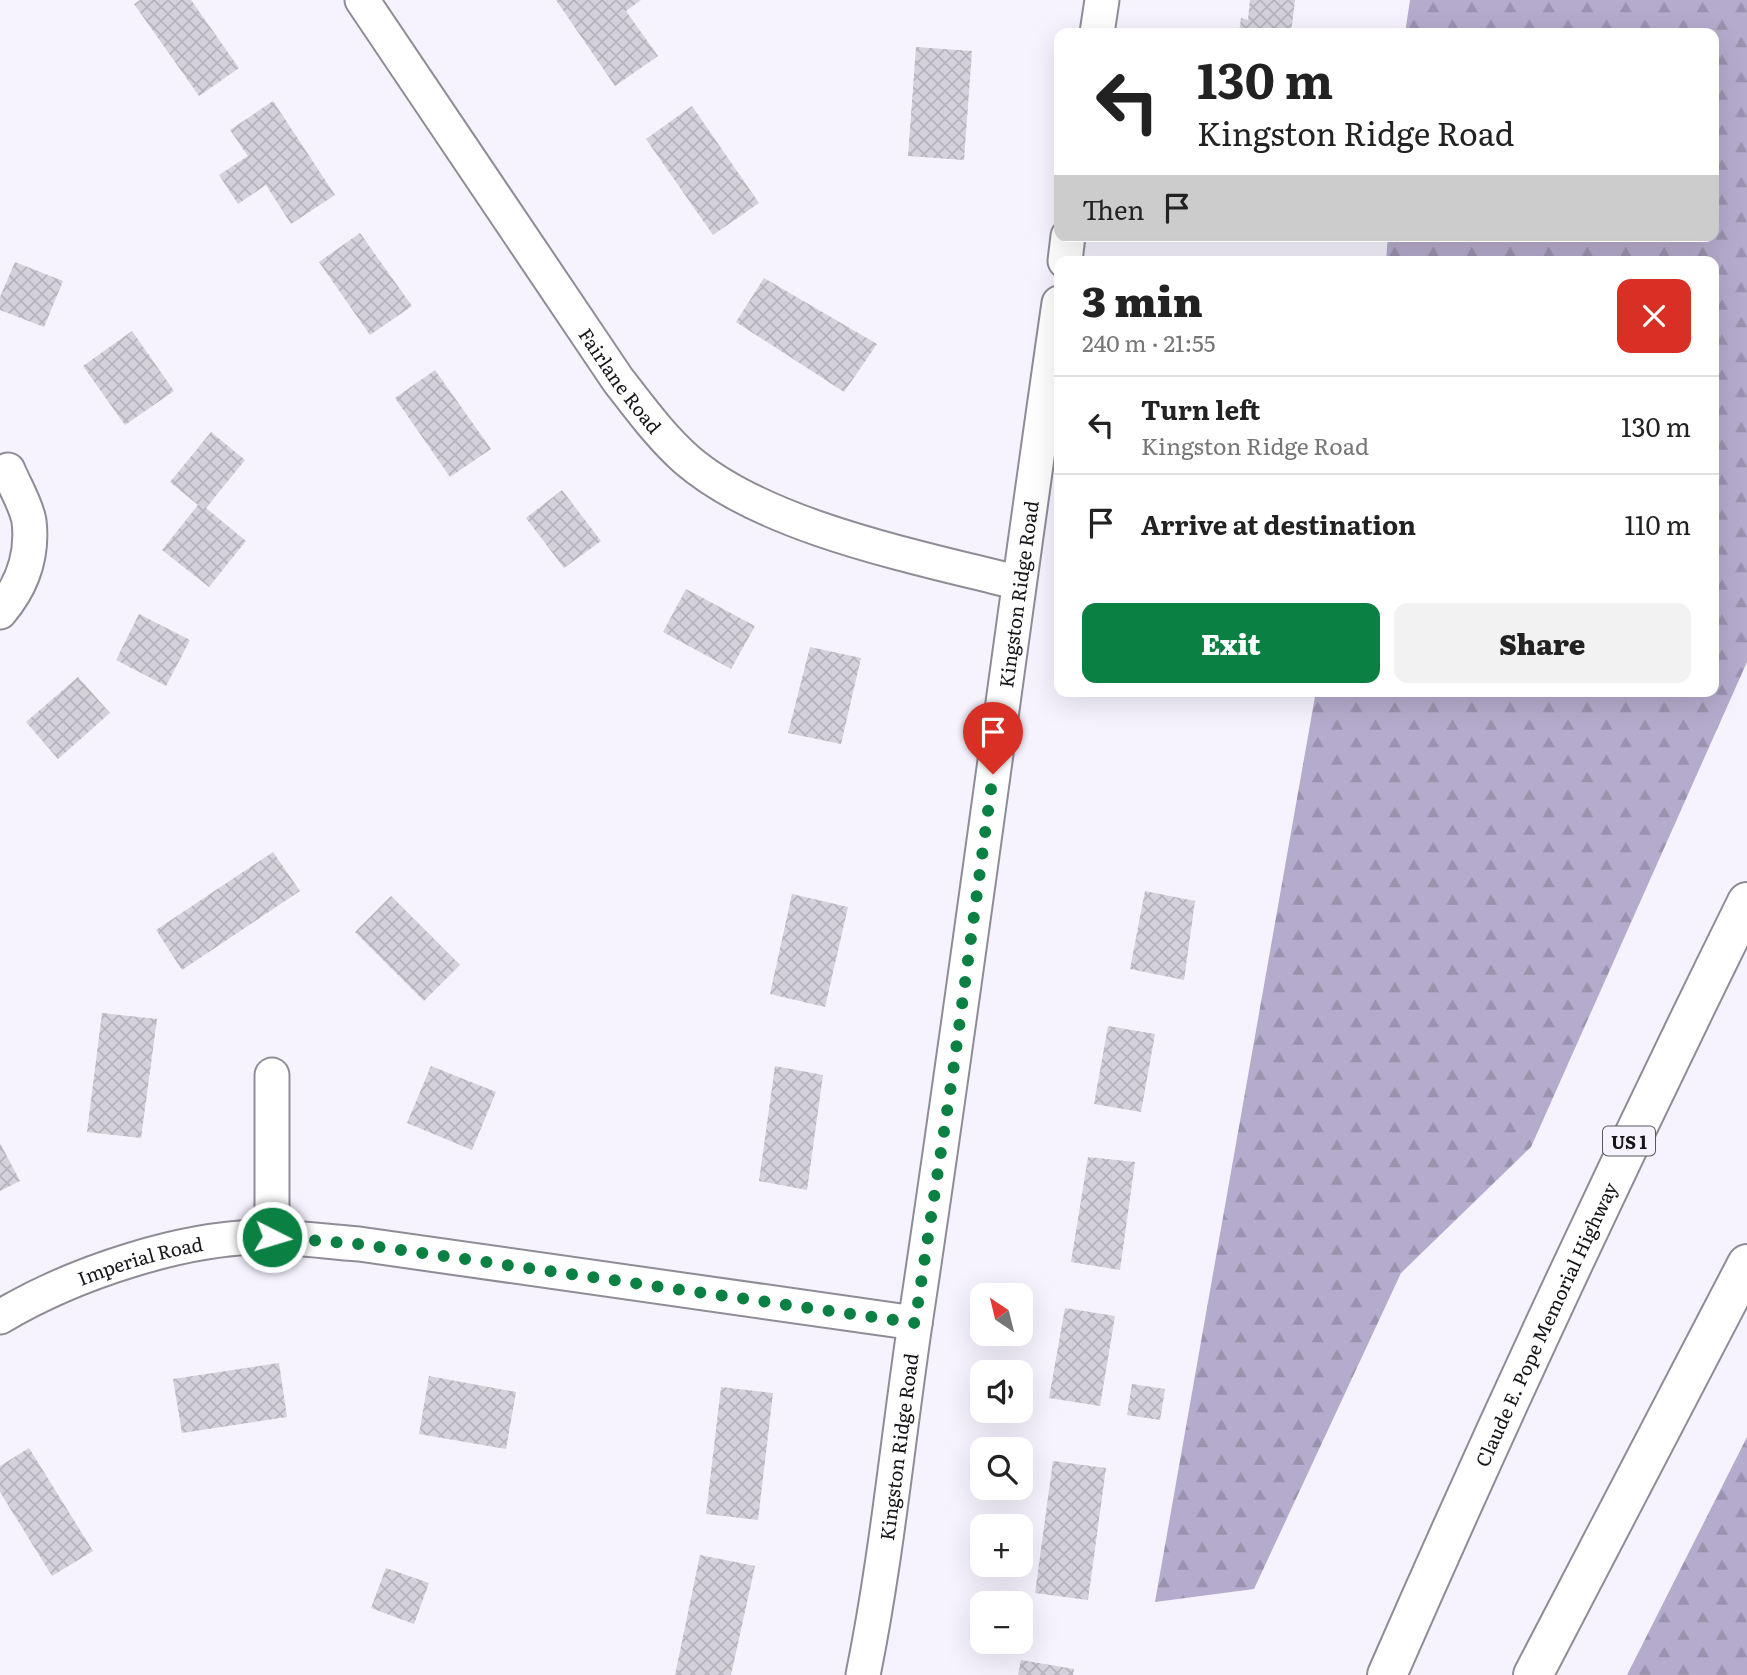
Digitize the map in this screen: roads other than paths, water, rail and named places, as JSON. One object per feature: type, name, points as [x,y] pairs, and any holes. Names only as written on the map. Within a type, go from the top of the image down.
[{"type":"highway","name":"Claude E. Pope Memorial Highway","points":[[1387,1675],[1517,1381],[1614,1172],[1747,902]]},
{"type":"highway","points":[[1532,1675],[1747,1264]]},
{"type":"street","name":"Fairlane Road","points":[[362,0],[618,380],[657,432],[689,461],[744,498],[792,516],[863,542],[1019,583]]},
{"type":"street","points":[[1098,28],[1102,0]]},
{"type":"street","name":"Kingston Ridge Road","points":[[863,1675],[889,1523],[1054,338]]},
{"type":"street","points":[[0,612],[24,578],[28,551],[29,519],[8,470]]},
{"type":"street","points":[[272,1075],[272,1237]]},
{"type":"street","name":"Imperial Road","points":[[0,1317],[77,1279],[130,1261],[188,1246],[272,1237],[359,1244],[915,1323]]}]
